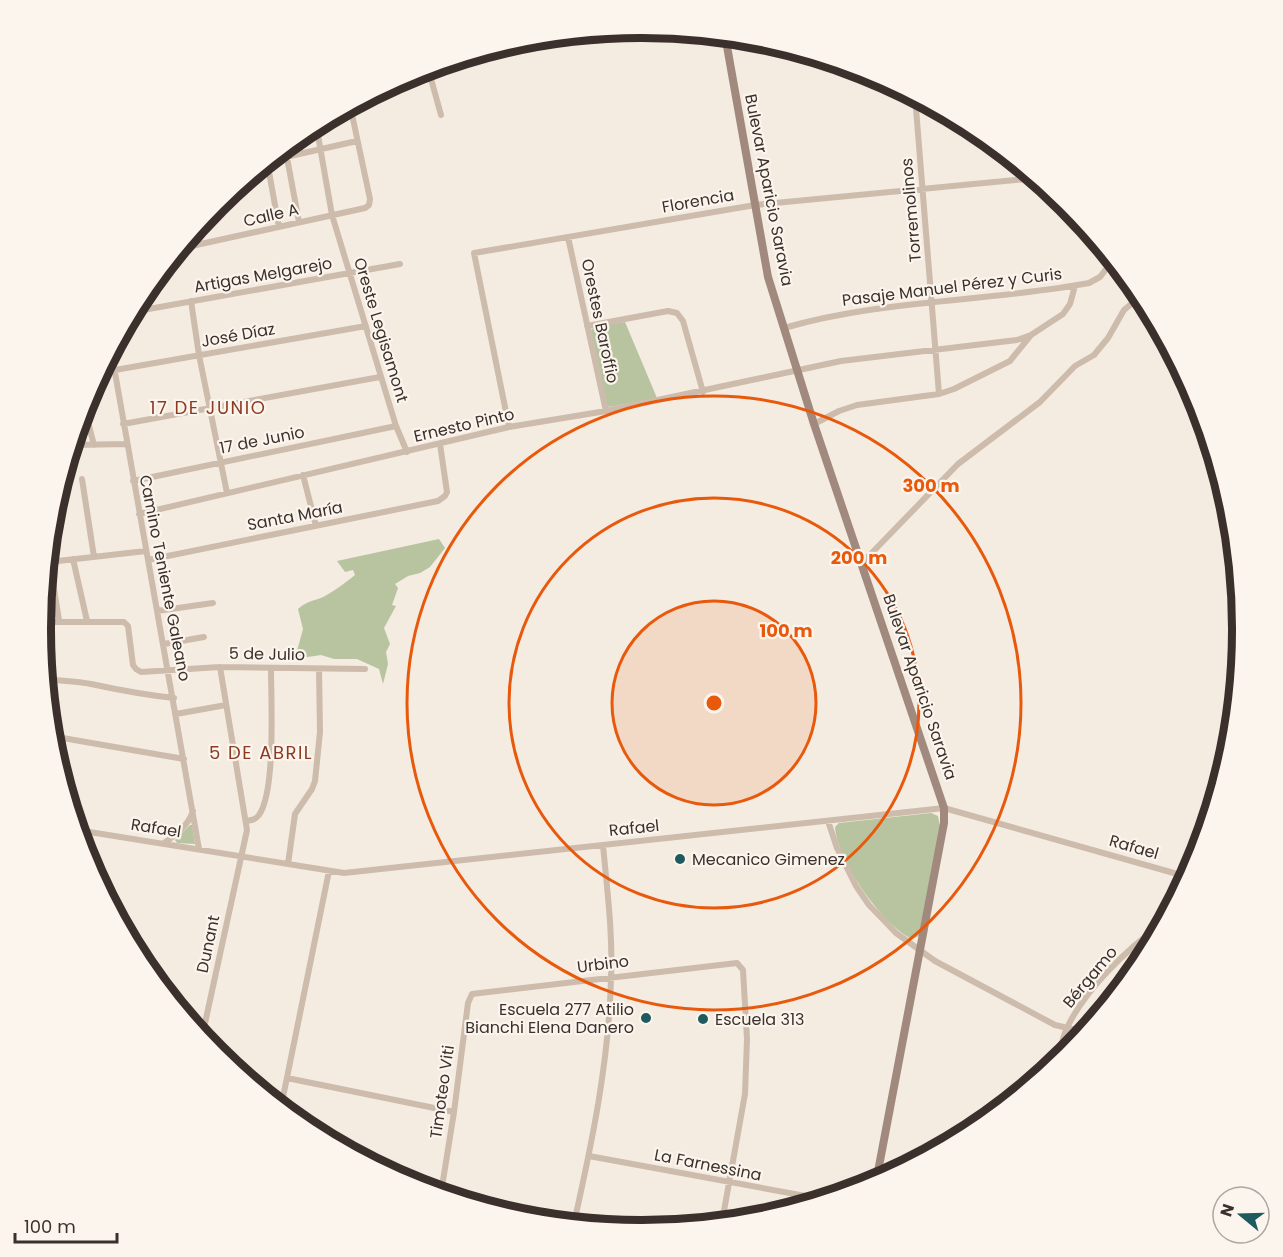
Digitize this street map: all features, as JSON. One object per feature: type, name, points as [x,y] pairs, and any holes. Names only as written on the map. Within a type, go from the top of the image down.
[{"type":"street","name":"Bulevar Aparicio Saravia","points":[[727,44],[768,277],[814,424],[944,808],[944,823],[878,1170]]},
{"type":"street","points":[[430,77],[441,115]]},
{"type":"street","name":"Torremolinos","points":[[916,105],[939,394]]},
{"type":"street","points":[[299,222],[287,157],[357,141],[352,114]]},
{"type":"street","name":"Oreste Legisamont","points":[[318,134],[332,215],[380,377],[407,452]]},
{"type":"street","name":"Calle A","points":[[191,246],[369,205],[370,199],[357,141]]},
{"type":"street","points":[[269,171],[279,227]]},
{"type":"street","name":"Florencia","points":[[509,427],[474,253],[755,205],[1025,179]]},
{"type":"street","name":"Orestes Baroffio","points":[[568,237],[606,411]]},
{"type":"street","name":"Artigas Melgarejo","points":[[144,310],[400,264]]},
{"type":"street","name":"Pasaje Manuel Pérez y Curis","points":[[784,328],[853,312],[1075,286],[1094,281],[1108,266]]},
{"type":"street","points":[[814,424],[857,405],[939,394],[954,389],[1010,360],[1031,335],[1063,314],[1070,304],[1075,286]]},
{"type":"street","points":[[191,301],[227,493]]},
{"type":"street","points":[[862,562],[958,464],[1040,402],[1075,366],[1094,355],[1108,338],[1124,310],[1134,302]]},
{"type":"street","points":[[587,326],[668,311],[677,313],[683,321],[703,392]]},
{"type":"street","name":"José Díaz","points":[[115,370],[366,326]]},
{"type":"street","name":"Ernesto Pinto","points":[[139,513],[509,427],[703,392],[841,361],[1017,340],[1031,335]]},
{"type":"street","name":"Camino Teniente Galeano","points":[[113,363],[199,849]]},
{"type":"street","points":[[123,424],[380,377]]},
{"type":"street","points":[[87,425],[94,445]]},
{"type":"street","name":"17 de Junio","points":[[133,481],[396,426]]},
{"type":"street","points":[[80,445],[127,444]]},
{"type":"street","name":"Santa María","points":[[148,560],[438,501],[445,496],[447,488],[440,444]]},
{"type":"street","points":[[303,475],[316,526]]},
{"type":"street","points":[[82,479],[94,557]]},
{"type":"street","points":[[55,561],[147,551]]},
{"type":"street","points":[[51,621],[87,621],[73,559]]},
{"type":"street","points":[[52,591],[59,620]]},
{"type":"street","points":[[157,611],[213,603]]},
{"type":"street","name":"5 de Julio","points":[[87,621],[124,622],[128,626],[133,665],[141,672],[220,667],[365,669]]},
{"type":"street","points":[[164,644],[204,638]]},
{"type":"street","name":"Dunant","points":[[204,1026],[247,830],[220,667]]},
{"type":"street","points":[[246,820],[253,820],[258,816],[267,790],[270,770],[272,668]]},
{"type":"street","points":[[288,864],[295,814],[312,789],[316,775],[320,732],[319,669]]},
{"type":"street","points":[[53,680],[88,683],[123,692],[174,698]]},
{"type":"street","points":[[176,714],[226,705]]},
{"type":"street","points":[[61,738],[184,759]]},
{"type":"street","name":"Rafael","points":[[87,831],[329,871],[354,872],[944,808],[1179,874]]},
{"type":"street","points":[[164,843],[187,823],[193,811]]},
{"type":"street","points":[[828,821],[849,874],[869,904],[896,933],[935,961],[1066,1029],[1074,1030]]},
{"type":"street","points":[[576,1215],[589,1156],[604,1064],[611,976],[603,845]]},
{"type":"street","points":[[283,1098],[329,871]]},
{"type":"street","name":"Bérgamo","points":[[1062,1043],[1066,1029],[1099,982],[1145,938]]},
{"type":"street","name":"Urbino","points":[[472,994],[737,963],[743,970],[747,1050],[745,1094],[730,1183]]},
{"type":"street","name":"Timoteo Viti","points":[[442,1185],[468,1003],[472,994]]},
{"type":"street","points":[[287,1078],[454,1112]]},
{"type":"street","name":"La Farnessina","points":[[589,1156],[804,1196]]},
{"type":"street","points":[[724,1213],[730,1183]]},
{"type":"green space","points":[[625,322],[657,398],[609,407],[591,330],[594,327]]},
{"type":"green space","points":[[439,539],[445,548],[430,567],[395,584],[398,588],[392,605],[396,606],[384,628],[390,644],[386,652],[388,664],[383,684],[379,669],[357,659],[334,659],[321,655],[301,658],[297,651],[303,629],[298,609],[308,602],[329,594],[355,575],[353,570],[345,572],[337,561]]},
{"type":"green space","points":[[931,813],[938,816],[940,826],[919,936],[912,939],[900,932],[888,920],[863,890],[844,856],[835,827],[839,823]]},
{"type":"green space","points":[[192,825],[195,844],[177,843],[175,840]]},
{"type":"place","name":"Mecanico Gimenez","points":[[680,859]]},
{"type":"place","name":"Escuela 277 Atilio Bianchi Elena Danero","points":[[646,1018]]},
{"type":"place","name":"Escuela 313","points":[[703,1019]]},
{"type":"district","name":"17 DE JUNIO","points":[[208,407]]},
{"type":"district","name":"5 DE ABRIL","points":[[261,752]]}]
